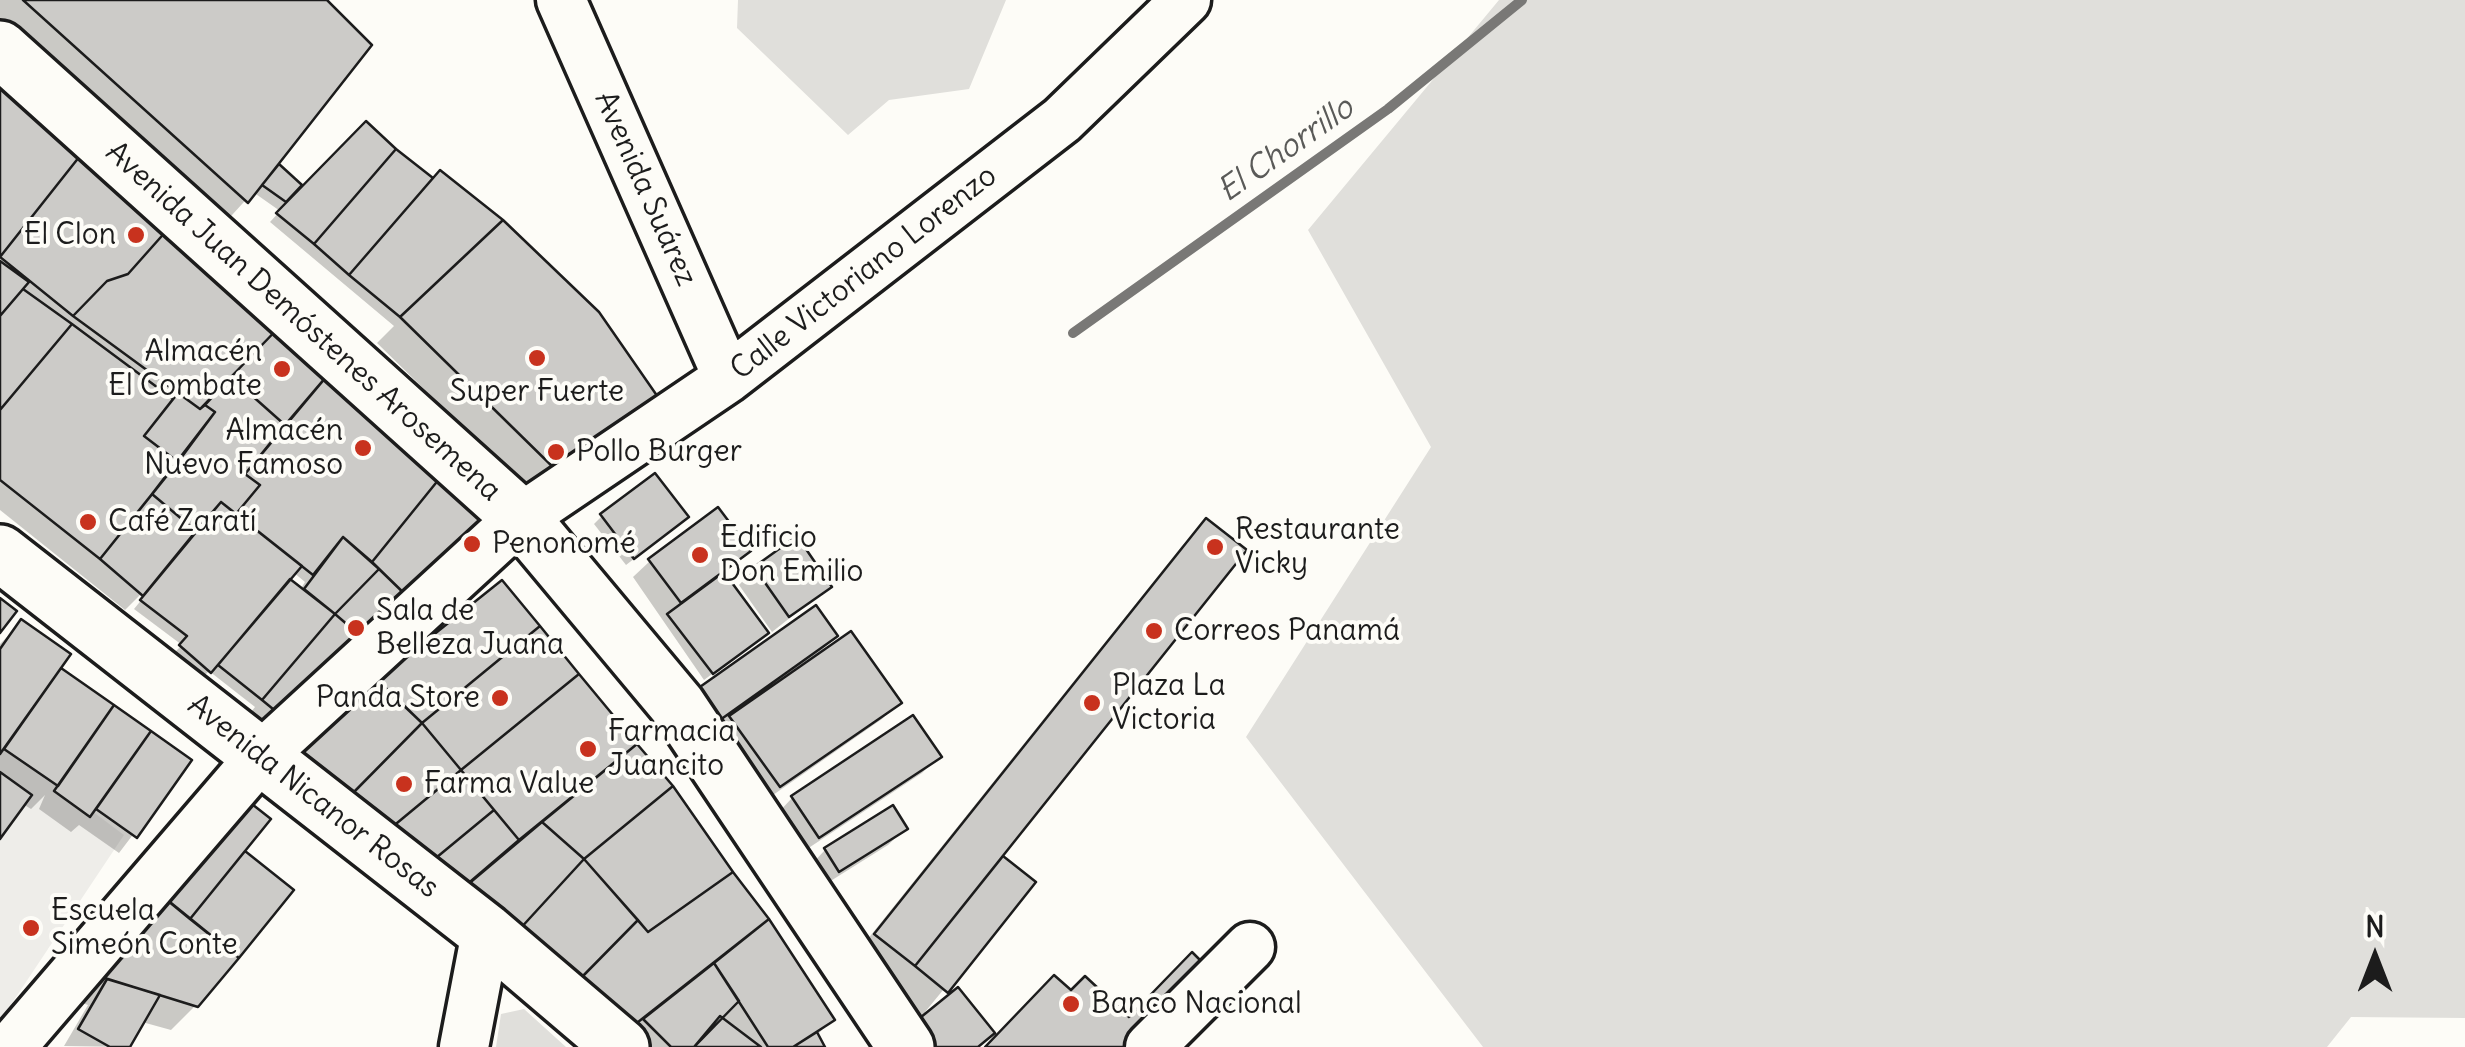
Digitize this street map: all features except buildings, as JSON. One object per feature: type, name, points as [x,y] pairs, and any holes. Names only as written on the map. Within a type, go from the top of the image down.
[{"type":"main road","name":"Avenida Juan Demóstenes Arosemena","points":[[0,49],[521,518],[678,706],[906,1047]]},
{"type":"main road","name":"Avenida Nicanor Rosas","points":[[0,553],[486,932],[621,1047]]},
{"type":"street","name":"Avenida Suárez","points":[[562,0],[728,378]]},
{"type":"street","name":"Calle Victoriano Lorenzo","points":[[10,1047],[261,756],[521,518],[728,378],[1062,120],[1186,0]]},
{"type":"street","points":[[464,1047],[486,932]]},
{"type":"street","points":[[1150,1047],[1250,946]]},
{"type":"shaded area","points":[[738,0],[1006,0],[969,89],[889,100],[848,135],[737,28]]},
{"type":"shaded area","points":[[1499,0],[2465,0],[2465,1018],[2351,1017],[2327,1047],[1483,1047],[1246,737],[1431,447],[1308,230]]},
{"type":"shaded area","name":"Escuela Simeón Conte","points":[[0,742],[124,835],[0,1021]]},
{"type":"shaded area","points":[[524,1009],[566,1047],[496,1047],[501,1014]]},
{"type":"waterway","name":"El Chorrillo","points":[[1073,333],[1388,109],[1522,0]]},
{"type":"place","name":"El Clon","points":[[136,235]]},
{"type":"place","name":"Super Fuerte","points":[[537,358]]},
{"type":"place","name":"Almacén El Combate","points":[[282,369]]},
{"type":"place","name":"Almacén Nuevo Famoso","points":[[363,448]]},
{"type":"place","name":"Pollo Burger","points":[[556,452]]},
{"type":"place","name":"Café Zaratí","points":[[88,522]]},
{"type":"place","name":"Penonomé","points":[[472,544]]},
{"type":"place","name":"Restaurante Vicky","points":[[1215,547]]},
{"type":"place","name":"Edificio Don Emilio","points":[[700,555]]},
{"type":"place","name":"Sala de Belleza Juana","points":[[356,628]]},
{"type":"place","name":"Correos Panamá","points":[[1154,631]]},
{"type":"place","name":"Panda Store","points":[[500,698]]},
{"type":"place","name":"Plaza La Victoria","points":[[1092,703]]},
{"type":"place","name":"Farmacia Juancito","points":[[588,749]]},
{"type":"place","name":"Farma Value","points":[[404,784]]},
{"type":"place","name":"Escuela Simeón Conte","points":[[31,928]]},
{"type":"place","name":"Banco Nacional","points":[[1071,1004]]}]
